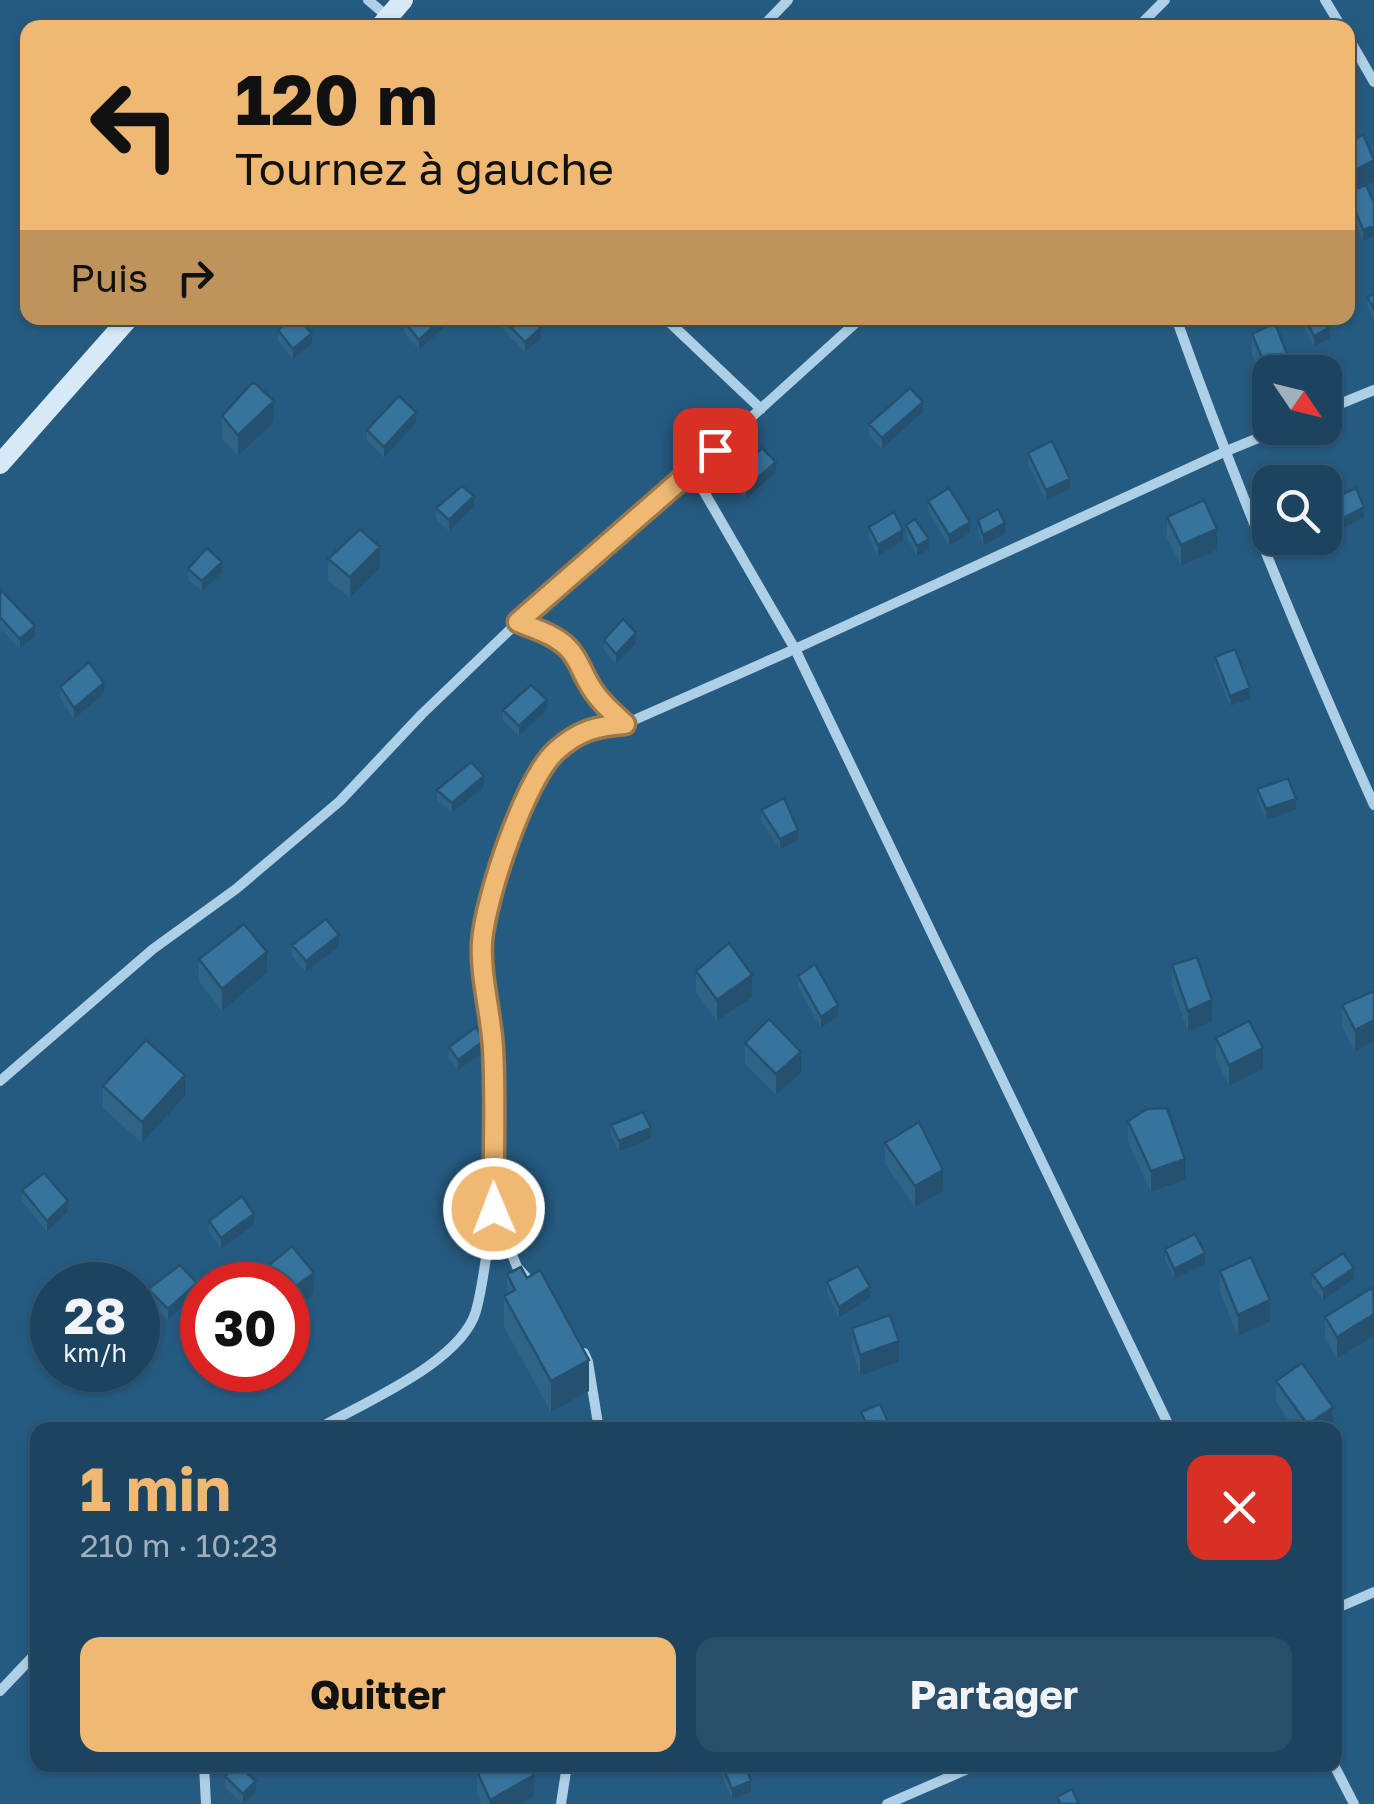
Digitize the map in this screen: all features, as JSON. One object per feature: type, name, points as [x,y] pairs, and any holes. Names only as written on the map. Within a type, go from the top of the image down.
[{"type":"street","points":[[368,0],[385,20]]},
{"type":"street","points":[[769,20],[788,0]]},
{"type":"street","points":[[1145,20],[1166,0]]},
{"type":"street","points":[[1355,50],[1374,82]]},
{"type":"street","points":[[0,464],[122,325]]},
{"type":"street","points":[[672,325],[760,409]]},
{"type":"street","points":[[0,1082],[152,950],[236,889],[340,801],[422,714],[518,622],[853,325]]},
{"type":"street","points":[[1179,325],[1224,452],[1374,806]]},
{"type":"street","points":[[1342,403],[1374,390]]},
{"type":"street","points":[[330,1422],[416,1374],[450,1350],[475,1314],[494,1209],[493,1048],[482,945],[488,899],[534,780],[554,752],[596,726],[625,724],[1252,441]]},
{"type":"street","points":[[692,471],[795,649],[1168,1422]]},
{"type":"street","points":[[518,622],[565,644],[598,699],[625,724]]},
{"type":"street","points":[[494,1209],[518,1267],[529,1282]]},
{"type":"street","points":[[576,1338],[588,1362],[598,1422]]},
{"type":"street","points":[[1342,1606],[1374,1592]]},
{"type":"street","points":[[0,1691],[30,1659]]},
{"type":"street","points":[[204,1772],[206,1804]]},
{"type":"street","points":[[561,1804],[566,1772]]},
{"type":"street","points":[[887,1804],[961,1772]]},
{"type":"street","points":[[1338,1772],[1354,1804]]},
{"type":"building","points":[[1363,134],[1374,160],[1355,170],[1355,139]]},
{"type":"building","points":[[1366,185],[1374,202],[1374,226],[1363,230],[1355,210],[1355,189]]},
{"type":"building","points":[[284,325],[304,325],[312,333],[293,349],[278,330]]},
{"type":"building","points":[[407,325],[435,325],[419,340]]},
{"type":"building","points":[[509,325],[541,328],[525,342]]},
{"type":"building","points":[[1276,325],[1287,355],[1261,355],[1252,334]]},
{"type":"building","points":[[1308,325],[1329,325],[1330,327],[1314,336]]},
{"type":"building","points":[[252,383],[274,401],[238,435],[222,416]]},
{"type":"building","points":[[910,388],[923,402],[882,438],[869,424]]},
{"type":"building","points":[[399,396],[416,412],[384,447],[367,430]]},
{"type":"building","points":[[1052,441],[1070,479],[1046,490],[1028,453]]},
{"type":"building","points":[[762,448],[776,462],[746,488],[732,475]]},
{"type":"building","points":[[462,486],[474,496],[449,520],[436,508]]},
{"type":"building","points":[[949,488],[970,522],[949,535],[928,501]]},
{"type":"building","points":[[1356,488],[1364,507],[1342,519],[1342,494]]},
{"type":"building","points":[[1204,500],[1217,529],[1181,545],[1167,517]]},
{"type":"building","points":[[998,509],[1005,523],[983,535],[978,520]]},
{"type":"building","points":[[894,512],[903,530],[878,545],[869,527]]},
{"type":"building","points":[[915,519],[929,539],[917,546],[906,525]]},
{"type":"building","points":[[360,529],[380,547],[350,577],[328,559]]},
{"type":"building","points":[[207,548],[222,562],[202,581],[188,569]]},
{"type":"building","points":[[0,589],[35,626],[20,639],[0,617]]},
{"type":"building","points":[[623,619],[636,633],[616,654],[604,640]]},
{"type":"building","points":[[1235,649],[1250,688],[1230,696],[1215,657]]},
{"type":"building","points":[[89,662],[104,683],[74,708],[60,687]]},
{"type":"building","points":[[531,685],[547,700],[519,726],[503,710]]},
{"type":"building","points":[[471,762],[484,776],[452,803],[437,790]]},
{"type":"building","points":[[1288,778],[1296,799],[1266,809],[1257,789]]},
{"type":"building","points":[[784,798],[798,830],[780,839],[761,810]]},
{"type":"building","points":[[326,919],[339,935],[306,961],[292,945]]},
{"type":"building","points":[[244,924],[267,952],[222,989],[199,959]]},
{"type":"building","points":[[729,943],[752,975],[717,1000],[696,971]]},
{"type":"building","points":[[1197,957],[1212,1000],[1188,1011],[1172,965]]},
{"type":"building","points":[[815,964],[838,1005],[821,1017],[798,976]]},
{"type":"building","points":[[1374,991],[1374,1020],[1355,1030],[1342,1005]]},
{"type":"building","points":[[769,1019],[801,1052],[776,1074],[745,1043]]},
{"type":"building","points":[[1249,1021],[1263,1048],[1229,1065],[1216,1038]]},
{"type":"building","points":[[476,1027],[485,1040],[458,1060],[449,1047]]},
{"type":"building","points":[[146,1040],[185,1075],[142,1122],[103,1086]]},
{"type":"building","points":[[1167,1108],[1185,1159],[1151,1171],[1128,1121],[1147,1109]]},
{"type":"building","points":[[643,1112],[651,1128],[619,1141],[611,1125]]},
{"type":"building","points":[[919,1122],[943,1170],[915,1186],[885,1143]]},
{"type":"building","points":[[44,1173],[68,1201],[47,1221],[22,1190]]},
{"type":"building","points":[[242,1196],[254,1214],[221,1238],[209,1221]]},
{"type":"building","points":[[1195,1234],[1205,1253],[1174,1269],[1165,1249]]},
{"type":"building","points":[[292,1246],[305,1262],[273,1262]]},
{"type":"building","points":[[1343,1253],[1354,1268],[1323,1289],[1312,1274]]},
{"type":"building","points":[[1251,1257],[1270,1300],[1238,1315],[1220,1271]]},
{"type":"building","points":[[180,1265],[180,1298],[168,1309],[160,1301],[160,1280]]},
{"type":"building","points":[[858,1266],[870,1287],[839,1307],[827,1282]]},
{"type":"building","points":[[521,1267],[527,1278],[540,1270],[589,1360],[551,1381],[504,1296],[515,1290],[507,1274]]},
{"type":"building","points":[[1373,1287],[1374,1314],[1337,1337],[1325,1317]]},
{"type":"building","points":[[890,1315],[899,1341],[860,1355],[852,1328]]},
{"type":"building","points":[[1302,1363],[1333,1407],[1312,1422],[1306,1422],[1276,1381]]},
{"type":"building","points":[[880,1404],[888,1422],[865,1422],[861,1412]]},
{"type":"building","points":[[229,1772],[245,1772],[256,1781],[243,1794],[225,1776]]},
{"type":"building","points":[[477,1772],[532,1772],[534,1775],[490,1800]]},
{"type":"building","points":[[725,1772],[748,1772],[751,1781],[732,1789]]},
{"type":"building","points":[[1072,1789],[1079,1804],[1061,1804],[1057,1797]]},
{"type":"route","points":[[494,1209],[493,1048],[482,945],[488,899],[534,780],[554,752],[596,726],[625,724],[598,699],[565,644],[518,622],[715,450]]}]
